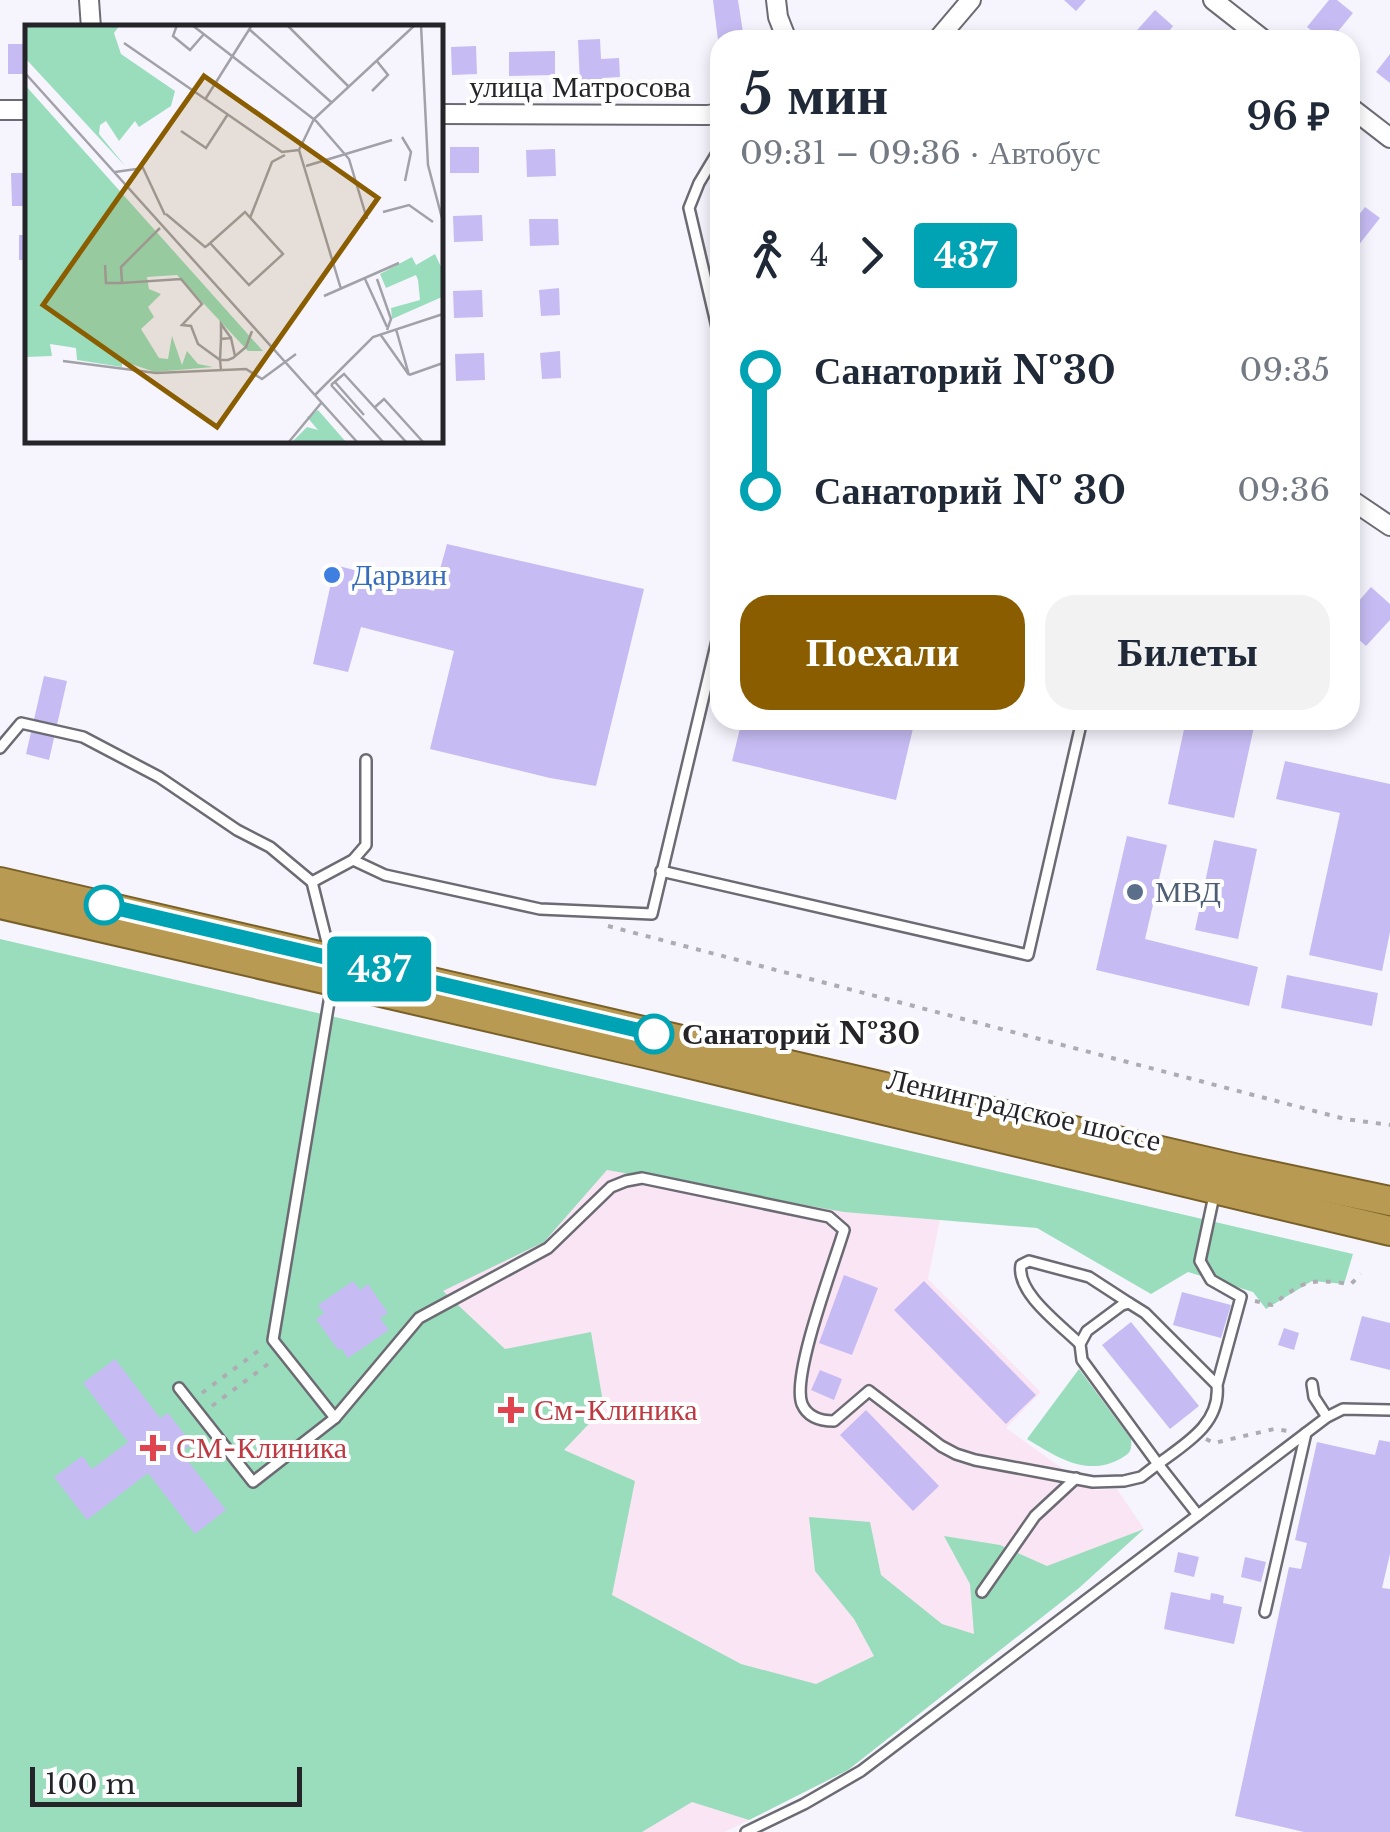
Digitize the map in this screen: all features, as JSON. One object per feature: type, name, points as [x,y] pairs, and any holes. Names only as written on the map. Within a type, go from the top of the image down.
[{"type":"highway","name":"Ленинградское шоссе","points":[[0,882],[331,969],[1390,1231]]},
{"type":"highway","name":"Ленинградское шоссе","points":[[0,904],[331,969],[1390,1201]]},
{"type":"street","points":[[89,0],[91,25]]},
{"type":"street","points":[[776,0],[783,30]]},
{"type":"street","points":[[945,30],[970,0]]},
{"type":"street","points":[[1213,0],[1251,30]]},
{"type":"street","name":"улица Матросова","points":[[442,114],[710,115]]},
{"type":"street","points":[[1360,115],[1390,138]]},
{"type":"street","points":[[1360,506],[1390,526]]},
{"type":"lane","points":[[710,165],[689,208],[710,297]]},
{"type":"lane","points":[[353,860],[385,875],[540,909],[652,914],[710,670]]},
{"type":"lane","points":[[0,748],[22,723],[83,738],[159,777],[270,848],[312,882],[331,969],[273,1340],[335,1418]]},
{"type":"lane","points":[[662,871],[1028,956],[1080,730]]},
{"type":"lane","points":[[312,882],[353,860],[366,844],[366,760]]},
{"type":"lane","points":[[179,1388],[253,1482],[335,1418],[418,1318],[548,1248],[611,1187],[642,1178],[830,1217],[844,1230],[799,1386],[806,1410],[820,1421],[834,1420],[869,1391],[956,1454],[1093,1482],[1124,1481],[1141,1477],[1198,1435],[1215,1407],[1217,1385],[1241,1297],[1211,1280],[1200,1261],[1216,1189]]},
{"type":"lane","points":[[1080,1344],[1029,1294],[1019,1274],[1021,1265],[1029,1261],[1089,1277],[1144,1313],[1217,1385]]},
{"type":"lane","points":[[1129,1302],[1087,1332],[1080,1344],[1082,1360],[1198,1515]]},
{"type":"lane","points":[[1312,1384],[1314,1396],[1327,1417]]},
{"type":"lane","points":[[746,1832],[861,1771],[1327,1417],[1342,1409],[1390,1410]]},
{"type":"lane","points":[[1265,1612],[1306,1433]]},
{"type":"lane","points":[[982,1592],[1036,1516],[1076,1478]]},
{"type":"path","points":[[593,923],[1346,1119],[1390,1125]]},
{"type":"path","points":[[1241,1297],[1272,1306],[1312,1280],[1350,1284],[1361,1274]]},
{"type":"path","points":[[190,1401],[273,1340]]},
{"type":"path","points":[[200,1415],[283,1353]]},
{"type":"path","points":[[1198,1435],[1214,1443],[1274,1430],[1306,1433]]},
{"type":"shaded area","name":"См-Клиника","points":[[0,1001],[946,1190],[928,1279],[1041,1392],[1006,1428],[1066,1471],[1093,1477],[1094,1490],[1117,1489],[1144,1529],[1079,1588],[848,1770],[725,1832],[0,1832]]},
{"type":"green space","name":"См-Клиника","points":[[0,939],[1353,1254],[1344,1284],[1312,1281],[1266,1309],[1253,1292],[1188,1272],[1151,1294],[1037,1228],[844,1212],[607,1170],[544,1242],[443,1291],[505,1349],[591,1332],[604,1408],[564,1450],[635,1481],[612,1595],[741,1664],[816,1684],[874,1656],[854,1619],[815,1571],[809,1517],[870,1522],[881,1575],[942,1624],[974,1634],[970,1584],[944,1536],[1000,1545],[1047,1566],[1144,1529],[1079,1588],[848,1770],[749,1820],[692,1802],[642,1832],[0,1832]]},
{"type":"green space","points":[[1079,1369],[1131,1439],[1129,1453],[1107,1464],[1072,1462],[1027,1439]]},
{"type":"building","points":[[713,0],[738,0],[743,30],[717,30]]},
{"type":"building","points":[[1064,0],[1086,0],[1076,11]]},
{"type":"building","points":[[1329,0],[1337,0],[1353,13],[1339,30],[1307,27]]},
{"type":"building","points":[[1155,10],[1173,26],[1170,30],[1137,30]]},
{"type":"building","points":[[600,39],[601,59],[619,58],[620,77],[580,84],[578,40]]},
{"type":"building","points":[[8,44],[25,44],[25,74],[8,74]]},
{"type":"building","points":[[476,46],[477,74],[452,75],[451,47]]},
{"type":"building","points":[[555,51],[555,75],[509,76],[509,52]]},
{"type":"building","points":[[1390,54],[1390,83],[1376,72]]},
{"type":"building","points":[[450,147],[479,147],[479,173],[450,173]]},
{"type":"building","points":[[555,149],[556,176],[527,177],[526,150]]},
{"type":"building","points":[[11,173],[25,173],[25,206],[12,206]]},
{"type":"building","points":[[1365,207],[1380,218],[1360,243],[1360,213]]},
{"type":"building","points":[[482,215],[483,241],[454,242],[453,216]]},
{"type":"building","points":[[529,219],[558,219],[559,245],[530,246]]},
{"type":"building","points":[[19,235],[25,235],[25,260],[19,260]]},
{"type":"building","points":[[559,288],[560,315],[541,316],[539,290]]},
{"type":"building","points":[[482,290],[483,317],[454,318],[453,291]]},
{"type":"building","points":[[560,351],[561,378],[542,379],[540,353]]},
{"type":"building","points":[[484,353],[485,380],[456,381],[455,354]]},
{"type":"building","points":[[447,544],[644,589],[596,786],[430,749],[454,651],[361,627],[348,672],[313,664],[335,565],[434,591]]},
{"type":"building","points":[[1371,587],[1390,604],[1390,620],[1366,646],[1360,641],[1360,600]]},
{"type":"building","points":[[44,676],[67,681],[49,760],[26,754]]},
{"type":"building","points":[[740,730],[913,730],[896,800],[732,761]]},
{"type":"building","points":[[1184,730],[1253,730],[1234,818],[1168,804]]},
{"type":"building","points":[[1285,761],[1390,784],[1390,932],[1382,971],[1309,955],[1340,813],[1276,799]]},
{"type":"building","name":"МВД","points":[[1127,836],[1167,845],[1145,939],[1258,967],[1249,1006],[1096,970]]},
{"type":"building","points":[[1214,840],[1257,849],[1238,939],[1195,930]]},
{"type":"building","points":[[1287,975],[1378,993],[1372,1026],[1281,1008]]},
{"type":"building","points":[[844,1275],[878,1288],[852,1355],[819,1343]]},
{"type":"building","points":[[353,1281],[360,1290],[368,1284],[388,1313],[380,1318],[389,1330],[348,1358],[316,1319],[324,1313],[318,1305]]},
{"type":"building","points":[[924,1281],[1036,1395],[1006,1424],[894,1310]]},
{"type":"building","points":[[1182,1292],[1231,1305],[1221,1338],[1173,1325]]},
{"type":"building","points":[[1362,1316],[1390,1323],[1390,1370],[1350,1360]]},
{"type":"building","points":[[1131,1322],[1199,1406],[1170,1429],[1102,1345]]},
{"type":"building","points":[[1284,1328],[1299,1333],[1294,1350],[1278,1345]]},
{"type":"building","name":"СМ-Клиника","points":[[115,1359],[160,1418],[168,1413],[192,1444],[181,1452],[226,1510],[195,1534],[148,1473],[87,1520],[54,1477],[82,1456],[92,1469],[128,1442],[83,1383]]},
{"type":"building","points":[[820,1370],[842,1379],[834,1400],[811,1390]]},
{"type":"building","points":[[866,1410],[939,1486],[913,1511],[840,1435]]},
{"type":"building","points":[[1379,1440],[1390,1442],[1390,1554],[1382,1588],[1390,1589],[1390,1832],[1304,1832],[1235,1816],[1289,1567],[1301,1569],[1307,1543],[1295,1540],[1317,1442],[1375,1455]]},
{"type":"building","points":[[1178,1552],[1199,1557],[1194,1577],[1174,1572]]},
{"type":"building","points":[[1245,1557],[1266,1562],[1261,1582],[1241,1577]]},
{"type":"building","points":[[1171,1592],[1210,1600],[1211,1593],[1217,1594],[1224,1596],[1223,1603],[1242,1607],[1234,1644],[1164,1629]]},
{"type":"bus line","name":"437","points":[[104,905],[654,1034]]},
{"type":"place","name":"Дарвин","points":[[332,575]]},
{"type":"place","name":"МВД","points":[[1135,892]]},
{"type":"place","name":"Санаторий №30","points":[[654,1034]]},
{"type":"place","name":"См-Клиника","points":[[511,1410]]},
{"type":"place","name":"СМ-Клиника","points":[[153,1448]]}]
